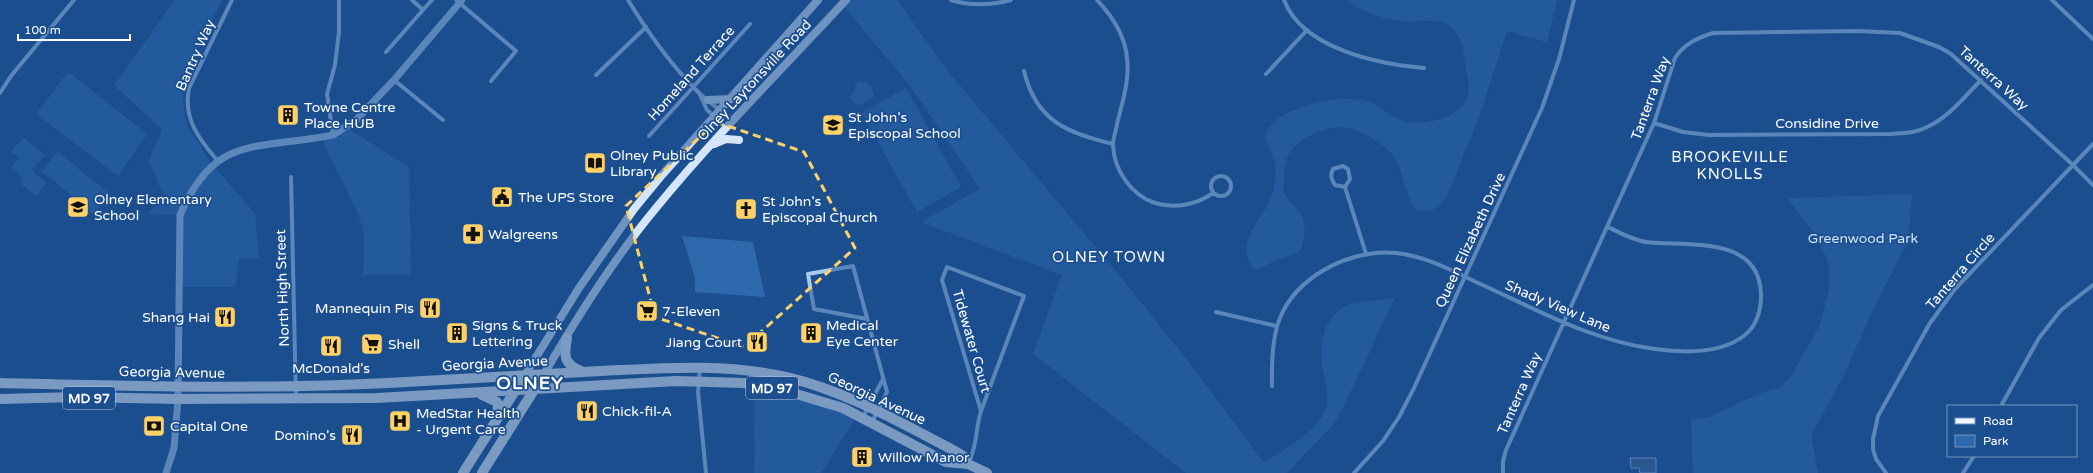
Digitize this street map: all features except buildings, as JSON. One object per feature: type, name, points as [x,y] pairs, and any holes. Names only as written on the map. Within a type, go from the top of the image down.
[{"type":"main road","name":"Olney Laytonsville Road","points":[[525,374],[580,288],[634,209],[662,175],[818,0]]},
{"type":"main road","name":"Olney Laytonsville Road","points":[[544,374],[566,338],[633,238],[708,148],[846,0]]},
{"type":"main road","points":[[708,100],[731,99]]},
{"type":"main road","points":[[708,148],[726,139],[733,138],[739,140]]},
{"type":"main road","points":[[566,338],[567,361],[570,366],[583,372]]},
{"type":"main road","name":"Georgia Avenue","points":[[0,383],[296,386],[407,382],[525,374],[700,367],[745,370],[785,377],[818,386],[847,397],[873,408],[955,451],[963,456],[968,464]]},
{"type":"main road","points":[[463,473],[494,427],[525,374]]},
{"type":"main road","points":[[482,473],[544,374]]},
{"type":"main road","name":"Georgia Avenue","points":[[0,399],[377,398],[515,392],[699,380],[744,383],[783,390],[815,398],[863,417],[946,462],[968,464],[987,473]]},
{"type":"main road","points":[[479,394],[497,402],[497,413],[494,427]]},
{"type":"street","points":[[0,93],[11,76],[74,0]]},
{"type":"street","name":"Bantry Way","points":[[217,160],[203,144],[191,122],[186,103],[189,88],[232,0]]},
{"type":"street","points":[[333,135],[327,94],[334,65],[339,32],[339,0]]},
{"type":"street","points":[[412,0],[423,10]]},
{"type":"street","points":[[386,52],[432,0]]},
{"type":"street","points":[[628,0],[646,27],[694,88],[708,100],[717,114]]},
{"type":"street","points":[[951,0],[974,5],[1011,0]]},
{"type":"street","points":[[1098,0],[1117,25],[1124,41],[1127,59],[1127,80],[1113,144],[1116,162],[1123,178],[1134,191],[1151,201],[1175,206],[1191,204],[1213,193],[1223,196],[1230,190],[1229,180],[1222,176],[1216,177],[1211,187],[1213,193]]},
{"type":"street","points":[[1284,0],[1300,23],[1324,43],[1343,52],[1424,68]]},
{"type":"street","name":"Queen Elizabeth Drive","points":[[1354,473],[1383,441],[1399,417],[1465,276],[1542,108],[1559,59],[1574,0]]},
{"type":"street","points":[[2052,0],[2093,38]]},
{"type":"street","points":[[166,473],[174,448],[179,385],[180,215],[190,191],[201,177],[217,160],[241,149],[333,135],[356,120],[394,80],[460,1],[516,51],[491,81]]},
{"type":"street","name":"Homeland Terrace","points":[[649,136],[694,88],[750,24]]},
{"type":"street","points":[[596,75],[646,27]]},
{"type":"street","points":[[1266,74],[1307,30]]},
{"type":"street","name":"Tanterra Way","points":[[1503,473],[1503,461],[1506,450],[1654,123],[1675,58],[1680,51],[1696,38],[1713,32],[1858,31],[1900,33],[1945,51],[1981,80],[2073,165]]},
{"type":"street","points":[[1024,71],[1027,85],[1043,112],[1054,121],[1080,136],[1113,144]]},
{"type":"street","points":[[394,80],[443,120]]},
{"type":"street","name":"Considine Drive","points":[[1654,123],[1683,132],[1709,135],[1891,134],[1912,132],[1927,128],[1940,120],[1981,80]]},
{"type":"street","points":[[699,93],[707,110],[717,114]]},
{"type":"street","name":"Tanterra Circle","points":[[1886,473],[1876,459],[1874,449],[1873,439],[1878,416],[1930,323],[1955,289],[2093,144]]},
{"type":"street","points":[[2073,165],[2093,185]]},
{"type":"street","points":[[1346,188],[1335,184],[1332,180],[1331,174],[1333,169],[1343,166],[1348,169],[1350,179],[1346,188],[1366,254]]},
{"type":"street","name":"North High Street","points":[[291,177],[296,399]]},
{"type":"street","name":"Shady View Lane","points":[[1272,386],[1272,354],[1276,326],[1292,295],[1304,283],[1325,269],[1366,254],[1395,253],[1430,261],[1589,334],[1619,343],[1655,350],[1705,350],[1730,344],[1746,334],[1756,320],[1761,301],[1759,280],[1746,260],[1731,250],[1713,246],[1645,242],[1608,227]]},
{"type":"street","points":[[863,417],[887,392],[853,266],[808,274],[814,309],[867,319]]},
{"type":"street","name":"Tidewater Court","points":[[968,464],[976,444],[976,426],[980,411],[1024,296],[947,267],[942,280],[980,411]]},
{"type":"street","points":[[2003,405],[2039,338],[2061,310],[2093,285]]},
{"type":"street","points":[[1216,312],[1276,326]]},
{"type":"street","points":[[700,367],[699,380],[706,473]]},
{"type":"street","points":[[872,422],[873,408],[883,379]]},
{"type":"street","points":[[1963,473],[1973,457]]},
{"type":"highlighted area","points":[[716,122],[804,152],[855,248],[744,347],[655,317],[626,206]]},
{"type":"green space","points":[[175,0],[222,0],[190,66],[183,90],[184,110],[187,125],[209,160],[255,214],[259,258],[239,259],[235,287],[178,287],[180,215],[147,214],[165,199],[149,161],[162,129],[114,85]]},
{"type":"green space","points":[[846,0],[897,0],[945,68],[1120,276],[1191,365],[1263,462],[1304,436],[1318,423],[1323,415],[1327,404],[1327,399],[1321,352],[1324,334],[1327,325],[1332,318],[1338,311],[1352,304],[1395,298],[1342,410],[1332,426],[1287,473],[1186,473],[1033,354],[1062,275],[921,222],[980,189],[912,88],[842,4]]},
{"type":"green space","points":[[1346,0],[1557,0],[1547,42],[1507,31],[1480,115],[1446,198],[1436,208],[1429,211],[1415,209],[1394,157],[1389,151],[1373,139],[1360,132],[1341,127],[1335,127],[1315,133],[1302,140],[1292,149],[1285,166],[1283,190],[1304,221],[1304,237],[1301,249],[1293,254],[1275,260],[1266,266],[1253,269],[1248,258],[1247,247],[1249,237],[1271,198],[1274,187],[1275,163],[1268,146],[1266,133],[1276,120],[1301,107],[1316,102],[1347,99],[1372,103],[1395,118],[1403,121],[1430,121],[1449,116],[1463,105],[1467,98],[1469,83],[1463,49],[1459,37],[1451,27],[1434,21],[1408,21],[1387,18],[1365,11]]},
{"type":"green space","points":[[68,72],[147,134],[118,176],[36,114]]},
{"type":"green space","points":[[858,81],[866,82],[872,88],[874,96],[861,105],[857,105],[850,98]]},
{"type":"green space","points":[[906,88],[961,187],[917,212],[862,113]]},
{"type":"green space","points":[[347,128],[409,167],[411,275],[363,275],[363,228],[354,205],[326,149],[322,137]]},
{"type":"green space","points":[[23,137],[45,155],[32,170],[47,183],[36,196],[20,183],[24,179],[11,168],[19,158],[11,152]]},
{"type":"green space","points":[[58,152],[110,194],[93,214],[42,171]]},
{"type":"green space","name":"Greenwood Park","points":[[1912,194],[1908,242],[1877,301],[1843,377],[1811,435],[1818,473],[1693,473],[1691,419],[1710,417],[1758,394],[1781,387],[1792,375],[1820,325],[1829,290],[1829,264],[1816,235],[1787,198]]},
{"type":"green space","points":[[682,236],[753,242],[765,297],[695,292],[695,278]]},
{"type":"green space","points":[[755,384],[858,414],[821,473],[754,473]]},
{"type":"shaded area","points":[[1630,458],[1656,458],[1656,473],[1640,473],[1639,468],[1631,468]]},
{"type":"place","name":"Towne Centre Place HUB","points":[[288,115]]},
{"type":"place","name":"St John's Episcopal School","points":[[833,125]]},
{"type":"place","name":"Olney Public Library","points":[[595,163]]},
{"type":"place","name":"The UPS Store","points":[[502,197]]},
{"type":"place","name":"Olney Elementary School","points":[[78,207]]},
{"type":"place","name":"St John's Episcopal Church","points":[[746,209]]},
{"type":"place","name":"Walgreens","points":[[473,234]]},
{"type":"place","name":"Mannequin Pis","points":[[430,308]]},
{"type":"place","name":"7-Eleven","points":[[647,311]]},
{"type":"place","name":"Shang Hai","points":[[225,317]]},
{"type":"place","name":"Signs & Truck Lettering","points":[[457,333]]},
{"type":"place","name":"Medical Eye Center","points":[[811,333]]},
{"type":"place","name":"Jiang Court","points":[[757,342]]},
{"type":"place","name":"Shell","points":[[372,344]]},
{"type":"place","name":"McDonald's","points":[[331,346]]},
{"type":"place","name":"Chick-fil-A","points":[[587,411]]},
{"type":"place","name":"MedStar Health - Urgent Care","points":[[400,421]]},
{"type":"place","name":"Capital One","points":[[154,426]]},
{"type":"place","name":"Domino's","points":[[352,435]]},
{"type":"place","name":"Willow Manor","points":[[862,457]]},
{"type":"district","name":"BROOKEVILLE KNOLLS","points":[[1730,166]]},
{"type":"district","name":"OLNEY TOWN","points":[[1109,257]]},
{"type":"district","name":"OLNEY","points":[[530,383]]}]
